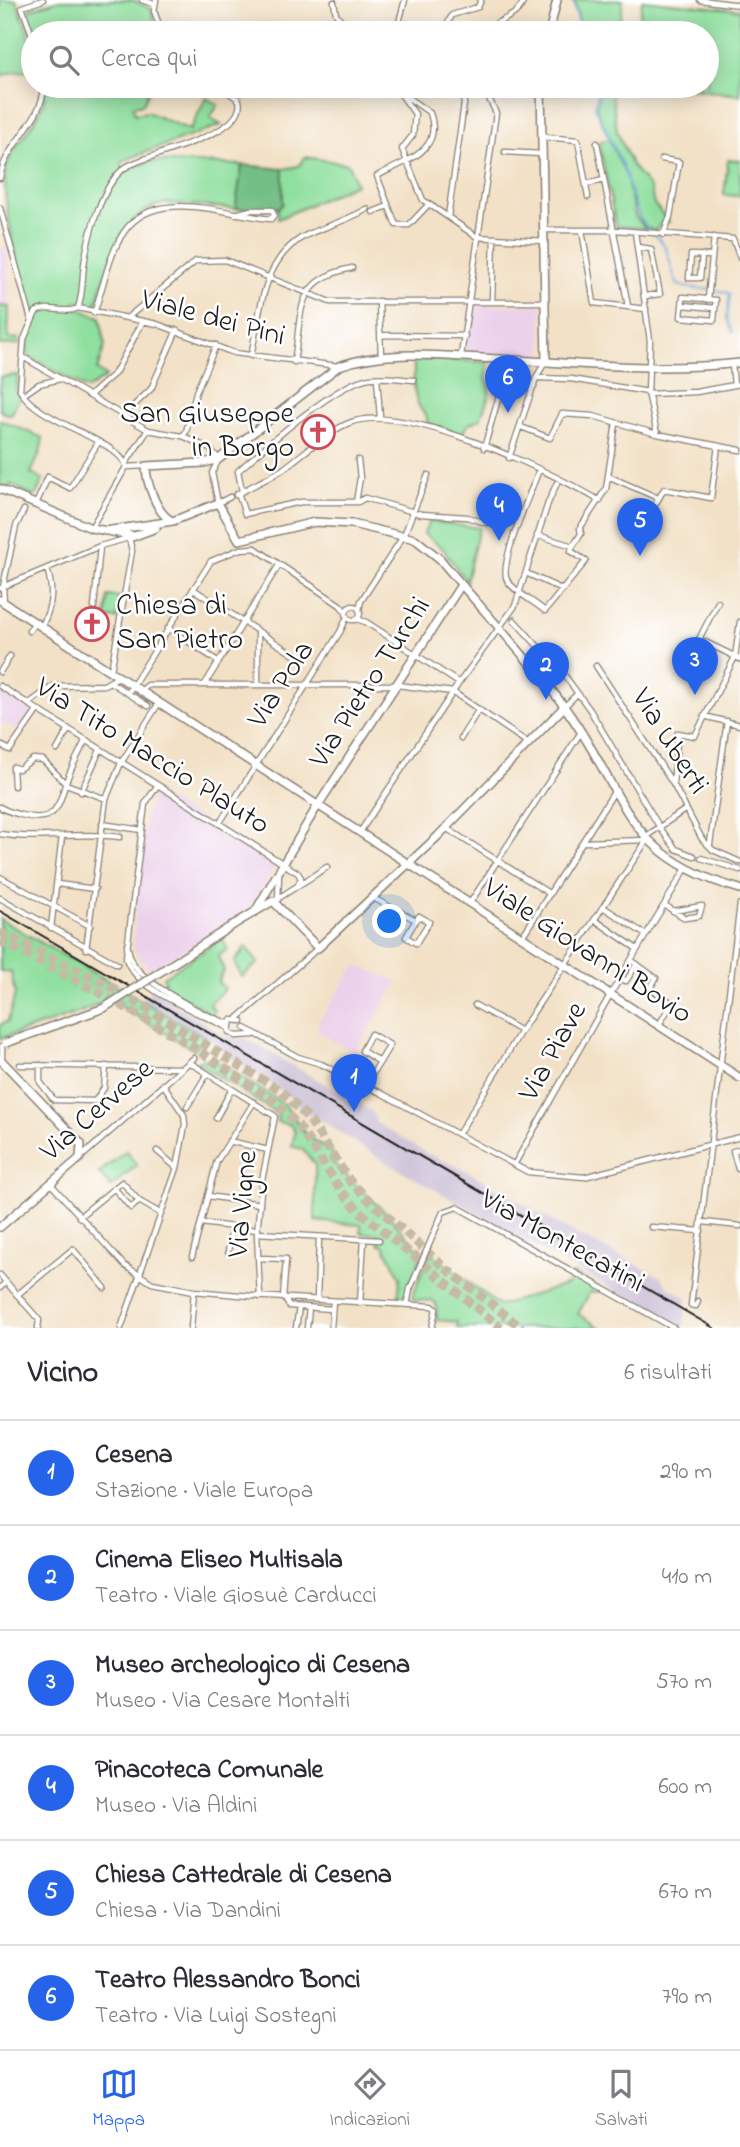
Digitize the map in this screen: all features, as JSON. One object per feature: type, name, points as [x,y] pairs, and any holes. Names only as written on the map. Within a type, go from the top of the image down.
[{"type":"street","points":[[27,21],[22,7],[43,0]]},
{"type":"street","points":[[142,0],[155,2],[159,21]]},
{"type":"street","points":[[399,21],[405,0]]},
{"type":"street","points":[[449,21],[452,15],[478,7],[481,0]]},
{"type":"street","points":[[501,21],[516,14],[524,0]]},
{"type":"street","points":[[553,21],[557,0]]},
{"type":"street","points":[[700,0],[740,5]]},
{"type":"street","points":[[334,2],[335,14],[341,21]]},
{"type":"street","points":[[0,178],[13,147],[38,112],[41,98]]},
{"type":"street","points":[[78,308],[93,224],[113,182],[131,165],[208,135],[233,121],[239,112],[239,100],[236,98]]},
{"type":"street","points":[[405,98],[415,118],[413,135],[402,147],[419,192],[428,205],[477,237],[545,241]]},
{"type":"street","points":[[408,98],[430,113],[433,125],[428,148],[377,176],[400,228],[409,225],[428,205]]},
{"type":"street","points":[[448,217],[463,98]]},
{"type":"street","points":[[460,357],[496,113],[489,98]]},
{"type":"street","points":[[509,458],[534,386],[546,362],[541,98]]},
{"type":"street","points":[[541,136],[578,140],[588,197]]},
{"type":"street","points":[[597,143],[628,306]]},
{"type":"street","points":[[505,152],[541,153]]},
{"type":"street","points":[[662,159],[679,162],[670,217],[663,235]]},
{"type":"street","points":[[586,184],[604,180]]},
{"type":"street","points":[[94,313],[122,234],[136,217],[165,206],[271,219],[274,215],[272,210],[262,209],[235,214]]},
{"type":"street","points":[[373,212],[388,206]]},
{"type":"street","points":[[0,208],[32,320],[24,339],[19,385],[23,395],[36,408],[117,454],[126,465],[204,463],[219,459],[339,366],[356,360],[460,357],[649,367],[736,363],[737,384],[687,393],[648,393],[571,379],[538,378]]},
{"type":"street","points":[[251,356],[268,275],[287,248],[310,233],[345,221],[366,209]]},
{"type":"street","points":[[545,230],[615,229],[650,234],[714,237],[737,243],[740,258]]},
{"type":"street","points":[[582,230],[594,303],[647,309]]},
{"type":"street","points":[[635,232],[647,309],[648,393],[657,435]]},
{"type":"street","points":[[708,298],[714,237]]},
{"type":"street","points":[[492,302],[494,238]]},
{"type":"street","points":[[638,247],[651,249],[660,294],[645,296]]},
{"type":"street","points":[[702,255],[700,278],[688,278],[691,254],[702,255],[712,256]]},
{"type":"street","points":[[127,318],[196,261],[206,258],[225,260],[268,275],[306,294],[330,302],[545,302]]},
{"type":"street","points":[[294,362],[306,294],[314,282],[330,273],[352,268]]},
{"type":"street","points":[[683,297],[708,298],[716,300],[714,320],[681,317],[683,297]]},
{"type":"street","points":[[379,301],[381,358]]},
{"type":"street","points":[[682,305],[715,309]]},
{"type":"street","name":"Viale dei Pini","points":[[32,320],[42,309],[71,311],[78,308],[177,330],[251,356],[339,366]]},
{"type":"street","points":[[90,395],[115,373],[144,321]]},
{"type":"street","points":[[124,415],[147,395],[156,382],[177,330]]},
{"type":"street","points":[[381,335],[465,336]]},
{"type":"street","points":[[182,436],[186,432],[196,392],[216,345]]},
{"type":"street","points":[[23,358],[148,430],[182,436],[210,449],[219,459]]},
{"type":"street","points":[[414,380],[377,378],[351,385],[270,442],[238,471],[237,494],[245,513],[301,502],[356,502],[365,498],[430,516],[467,517],[486,523]]},
{"type":"street","points":[[377,378],[380,417]]},
{"type":"street","points":[[23,395],[39,384],[60,379]]},
{"type":"street","points":[[484,448],[503,382],[524,389],[534,386]]},
{"type":"street","points":[[521,427],[550,438],[562,414],[740,450]]},
{"type":"street","points":[[1,588],[100,546],[218,503],[282,470],[348,424],[380,417],[421,425],[484,448],[539,470],[600,501]]},
{"type":"street","points":[[539,470],[516,531],[505,572],[507,580],[545,611],[586,561],[571,551],[572,546],[581,534],[580,528],[600,501],[608,477],[616,423]]},
{"type":"street","points":[[91,528],[148,430]]},
{"type":"street","points":[[35,505],[48,477],[70,488],[98,443]]},
{"type":"street","points":[[642,528],[664,489],[711,498],[718,446]]},
{"type":"street","points":[[212,473],[219,459]]},
{"type":"street","points":[[356,502],[360,478],[358,460]]},
{"type":"street","points":[[204,463],[212,473],[218,503],[239,540],[240,549]]},
{"type":"street","points":[[146,466],[149,486],[166,519],[173,521]]},
{"type":"street","points":[[360,611],[361,601],[404,535],[428,475]]},
{"type":"street","points":[[608,477],[658,498]]},
{"type":"street","points":[[360,833],[459,683],[498,627],[505,623],[522,591],[537,535],[558,481]]},
{"type":"street","points":[[0,489],[91,528],[129,536]]},
{"type":"street","points":[[2,601],[1,588],[16,526],[24,510]]},
{"type":"street","points":[[158,524],[162,512]]},
{"type":"street","points":[[105,531],[173,521]]},
{"type":"street","points":[[239,540],[315,522],[352,524],[404,535],[433,551],[564,707],[645,839],[685,870],[740,889]]},
{"type":"street","points":[[110,672],[132,551],[129,536],[131,528]]},
{"type":"street","points":[[537,535],[572,546]]},
{"type":"street","points":[[255,548],[258,543],[256,537]]},
{"type":"street","points":[[94,607],[100,546]]},
{"type":"street","points":[[130,689],[211,561],[240,549],[255,548],[340,605],[350,617],[366,622],[459,683]]},
{"type":"street","points":[[205,684],[279,565]]},
{"type":"street","points":[[29,631],[49,613],[53,588],[47,569]]},
{"type":"street","points":[[526,573],[561,589]]},
{"type":"street","name":"Via Pietro Turchi","points":[[256,910],[282,863],[461,585]]},
{"type":"street","points":[[193,589],[296,656]]},
{"type":"street","name":"Viale Giovanni Bovio","points":[[2,601],[118,677],[130,689],[141,691],[160,702],[740,1078]]},
{"type":"street","points":[[352,606],[361,601]]},
{"type":"street","points":[[718,602],[699,639],[738,658]]},
{"type":"street","points":[[340,605],[352,606],[360,611],[366,622]]},
{"type":"street","points":[[350,617],[352,606]]},
{"type":"street","points":[[350,617],[360,611]]},
{"type":"street","name":"Via Pola","points":[[219,824],[350,617]]},
{"type":"street","points":[[514,620],[565,676],[590,710],[660,828],[676,849],[694,856]]},
{"type":"street","points":[[673,785],[678,733],[695,736],[738,658],[740,647],[736,639],[740,622]]},
{"type":"street","points":[[168,628],[219,662]]},
{"type":"street","points":[[258,632],[258,685]]},
{"type":"street","points":[[0,672],[10,656]]},
{"type":"street","name":"Via Uberti","points":[[596,666],[673,785],[702,839],[710,844],[713,850],[740,862]]},
{"type":"street","points":[[110,682],[118,677]]},
{"type":"street","points":[[27,704],[53,686],[110,682],[130,689],[148,706]]},
{"type":"street","points":[[141,691],[148,685],[205,684],[397,685],[453,692],[529,743]]},
{"type":"street","name":"Via Tito Maccio Plauto","points":[[0,687],[282,863]]},
{"type":"street","points":[[228,1026],[241,1018],[409,864],[577,694]]},
{"type":"street","points":[[86,949],[106,799],[121,763],[160,702]]},
{"type":"street","points":[[461,738],[479,709]]},
{"type":"street","points":[[0,745],[10,750],[37,710]]},
{"type":"street","points":[[704,716],[740,725]]},
{"type":"street","points":[[710,844],[727,721]]},
{"type":"street","points":[[57,750],[68,730]]},
{"type":"street","points":[[470,903],[581,732]]},
{"type":"street","points":[[0,807],[41,818],[60,805],[85,741]]},
{"type":"street","points":[[81,792],[100,750]]},
{"type":"street","points":[[19,769],[33,759],[43,760],[66,784],[81,792],[106,799]]},
{"type":"street","points":[[157,786],[145,804],[126,940],[130,956],[139,971],[228,1026],[233,1035],[244,1031],[298,1057],[321,1064],[364,1088],[459,1133],[528,1172],[584,1177],[740,1137]]},
{"type":"street","points":[[522,937],[585,842],[614,792]]},
{"type":"street","points":[[459,1133],[521,1031],[645,839],[686,809]]},
{"type":"street","points":[[102,824],[142,830]]},
{"type":"street","points":[[446,828],[550,894]]},
{"type":"street","points":[[0,834],[101,834],[120,837]]},
{"type":"street","points":[[51,928],[62,836]]},
{"type":"street","points":[[585,842],[645,839]]},
{"type":"street","points":[[701,858],[740,870]]},
{"type":"street","points":[[298,885],[301,878],[298,873],[282,863],[276,901],[318,947]]},
{"type":"street","points":[[91,1148],[81,1144],[3,1062],[2,1045],[104,1008],[327,867]]},
{"type":"street","name":"Via Piave","points":[[514,1165],[610,995],[685,870]]},
{"type":"street","points":[[0,877],[90,926]]},
{"type":"street","points":[[57,884],[95,889]]},
{"type":"street","points":[[0,898],[86,949],[117,964]]},
{"type":"street","points":[[373,898],[416,920]]},
{"type":"street","points":[[698,1301],[696,1306],[691,1305],[740,904]]},
{"type":"street","points":[[665,905],[674,911],[685,918],[699,916],[702,906],[674,911]]},
{"type":"street","points":[[603,907],[646,935]]},
{"type":"street","points":[[419,916],[429,922],[416,943],[406,937],[416,920],[419,916]]},
{"type":"street","points":[[595,920],[638,949]]},
{"type":"street","points":[[631,960],[656,978],[650,988],[673,1003],[660,1023]]},
{"type":"street","points":[[620,978],[626,981],[637,964]]},
{"type":"street","points":[[730,989],[740,989]]},
{"type":"street","points":[[475,1005],[521,1031]]},
{"type":"street","points":[[241,1018],[244,1031]]},
{"type":"street","points":[[364,1088],[380,1062],[390,1045],[372,1034],[362,1051],[380,1062]]},
{"type":"street","name":"Via Cervese","points":[[0,1227],[194,1058]]},
{"type":"street","points":[[189,1062],[254,1102],[217,1161],[192,1257]]},
{"type":"street","points":[[19,1065],[181,1068]]},
{"type":"street","points":[[40,1065],[40,1082],[54,1100],[95,1101],[104,1088],[106,1066]]},
{"type":"street","points":[[187,1107],[207,1074]]},
{"type":"street","points":[[121,1328],[177,1168],[184,1115],[163,1084]]},
{"type":"street","points":[[216,1118],[232,1089]]},
{"type":"street","name":"Via Vigne","points":[[254,1102],[275,1116],[260,1204],[260,1297]]},
{"type":"street","points":[[229,1141],[268,1150]]},
{"type":"street","points":[[80,1158],[81,1144]]},
{"type":"street","points":[[738,1169],[733,1151],[740,1149]]},
{"type":"street","points":[[157,1151],[177,1168]]},
{"type":"street","points":[[79,1217],[122,1182],[139,1201],[160,1213]]},
{"type":"street","points":[[50,1183],[79,1217],[138,1276],[166,1287],[260,1297],[436,1309],[432,1328]]},
{"type":"street","points":[[114,1188],[131,1208],[139,1201]]},
{"type":"street","points":[[208,1196],[260,1204]]},
{"type":"street","name":"Via Montecatini","points":[[407,1305],[410,1289],[443,1212],[457,1207],[674,1328]]},
{"type":"street","points":[[703,1222],[740,1226]]},
{"type":"street","points":[[201,1223],[319,1238],[379,1240]]},
{"type":"street","points":[[228,1252],[232,1227]]},
{"type":"street","points":[[651,1227],[702,1231]]},
{"type":"street","points":[[317,1300],[319,1238]]},
{"type":"street","points":[[360,1303],[364,1240]]},
{"type":"street","points":[[17,1295],[73,1249],[105,1289]]},
{"type":"street","points":[[259,1258],[286,1259],[284,1298],[289,1306],[332,1308]]},
{"type":"street","points":[[0,1275],[39,1320],[38,1328]]},
{"type":"street","points":[[0,1288],[6,1282]]},
{"type":"street","points":[[191,1328],[194,1291]]},
{"type":"street","points":[[331,1328],[332,1301]]},
{"type":"street","points":[[296,1328],[299,1307]]},
{"type":"street","points":[[307,1328],[309,1308]]},
{"type":"shaded area","points":[[0,248],[7,248],[9,307],[0,306]]},
{"type":"shaded area","points":[[542,305],[542,360],[464,355],[471,306]]},
{"type":"shaded area","points":[[0,691],[34,713],[19,730],[0,722]]},
{"type":"shaded area","points":[[158,794],[277,864],[250,908],[150,972],[134,949],[135,915],[146,812],[152,798]]},
{"type":"shaded area","points":[[355,965],[398,981],[354,1053],[317,1031],[320,1027],[317,1025]]},
{"type":"shaded area","points":[[152,990],[223,1035],[245,1038],[373,1112],[376,1123],[426,1153],[469,1172],[568,1230],[661,1277],[668,1287],[687,1298],[684,1326],[679,1327],[381,1159],[313,1115],[310,1116],[281,1090],[225,1054],[216,1043],[140,1000]]},
{"type":"green space","points":[[0,0],[16,0],[24,21],[21,21],[21,71],[0,76]]},
{"type":"green space","points":[[59,0],[133,0],[151,9],[154,21],[29,21],[25,11]]},
{"type":"green space","points":[[574,0],[623,0],[620,21],[579,21]]},
{"type":"green space","points":[[642,0],[740,10],[740,95],[719,92],[719,21],[639,21]]},
{"type":"green space","points":[[44,98],[146,98],[143,104],[133,106],[135,114],[147,112],[190,130],[206,98],[218,105],[210,118],[221,125],[122,161],[122,167],[127,170],[150,161],[242,165],[236,205],[239,209],[167,203],[150,208],[126,229],[111,258],[95,307],[77,301],[73,307],[100,317],[105,345],[97,370],[106,377],[87,389],[28,356],[27,341],[36,318],[32,315],[18,261],[9,220],[5,182],[6,167],[41,108]]},
{"type":"green space","points":[[598,98],[613,98],[617,131],[631,164],[650,188],[654,204],[669,222],[662,222],[655,231],[640,218],[628,185],[635,216],[646,229],[616,226],[599,142],[609,139],[627,178],[596,108]]},
{"type":"green space","points":[[305,157],[348,164],[356,184],[278,219],[278,208],[283,204],[283,169],[299,166]]},
{"type":"green space","points":[[728,160],[740,161],[740,196],[724,195]]},
{"type":"green space","points":[[242,165],[283,169],[283,204],[278,208],[239,209],[236,205]]},
{"type":"green space","points":[[0,306],[9,307],[8,338],[19,339],[19,344],[0,345]]},
{"type":"green space","points":[[414,359],[488,362],[486,379],[489,396],[480,419],[467,425],[462,435],[427,423],[427,417],[416,397]]},
{"type":"green space","points":[[18,375],[16,391],[20,397],[11,415],[0,411],[0,377]]},
{"type":"green space","points":[[0,420],[43,438],[31,473],[43,479],[35,497],[11,484],[9,488],[0,485]]},
{"type":"green space","points":[[429,521],[479,528],[466,581],[443,549],[424,534]]},
{"type":"green space","points":[[108,596],[119,597],[117,619],[106,618]]},
{"type":"green space","points":[[0,919],[207,1038],[194,1050],[108,999],[81,1012],[0,1039],[0,1025],[8,1021],[15,994],[11,972],[0,971]]},
{"type":"green space","points":[[222,939],[228,949],[218,956],[224,970],[218,982],[225,989],[209,1004],[215,1011],[212,1015],[162,984],[165,981],[163,977]]},
{"type":"green space","points":[[246,947],[258,963],[242,977],[234,962]]},
{"type":"green space","points":[[204,1059],[220,1063],[285,1105],[307,1136],[333,1153],[330,1160],[390,1217],[417,1248],[420,1247],[422,1254],[404,1299],[398,1301],[400,1277],[384,1245],[379,1244],[379,1234],[361,1233],[361,1225],[315,1221],[315,1164],[302,1149],[292,1146],[295,1132],[291,1125],[277,1122],[278,1114],[196,1062]]},
{"type":"green space","points":[[126,1151],[137,1165],[111,1187],[99,1173]]},
{"type":"green space","points":[[430,1252],[499,1306],[569,1284],[573,1274],[600,1288],[599,1292],[590,1292],[578,1314],[601,1328],[457,1328],[457,1322],[437,1320],[436,1304],[412,1297]]},
{"type":"waterway","points":[[573,0],[578,21]]},
{"type":"waterway","points":[[597,98],[595,108],[623,167],[638,215],[650,231]]},
{"type":"waterway","points":[[655,235],[667,252],[678,285],[730,294],[727,318],[733,332]]},
{"type":"tunnel","points":[[0,932],[108,985],[281,1091],[309,1119],[350,1181],[369,1200],[444,1267],[522,1328]]},
{"type":"tunnel","points":[[0,941],[102,994],[190,1045],[275,1102],[298,1125],[342,1192],[359,1211],[501,1328]]},
{"type":"railway","points":[[0,911],[714,1328]]},
{"type":"place","name":"Teatro Alessandro Bonci","points":[[508,413]]},
{"type":"place","name":"San Giuseppe in Borgo","points":[[318,432]]},
{"type":"place","name":"Pinacoteca Comunale","points":[[499,541]]},
{"type":"place","name":"Chiesa Cattedrale di Cesena","points":[[640,556]]},
{"type":"place","name":"Chiesa di San Pietro","points":[[92,624]]},
{"type":"place","name":"Museo archeologico di Cesena","points":[[695,695]]},
{"type":"place","name":"Cinema Eliseo Multisala","points":[[546,700]]},
{"type":"place","name":"Cesena","points":[[354,1112]]}]
